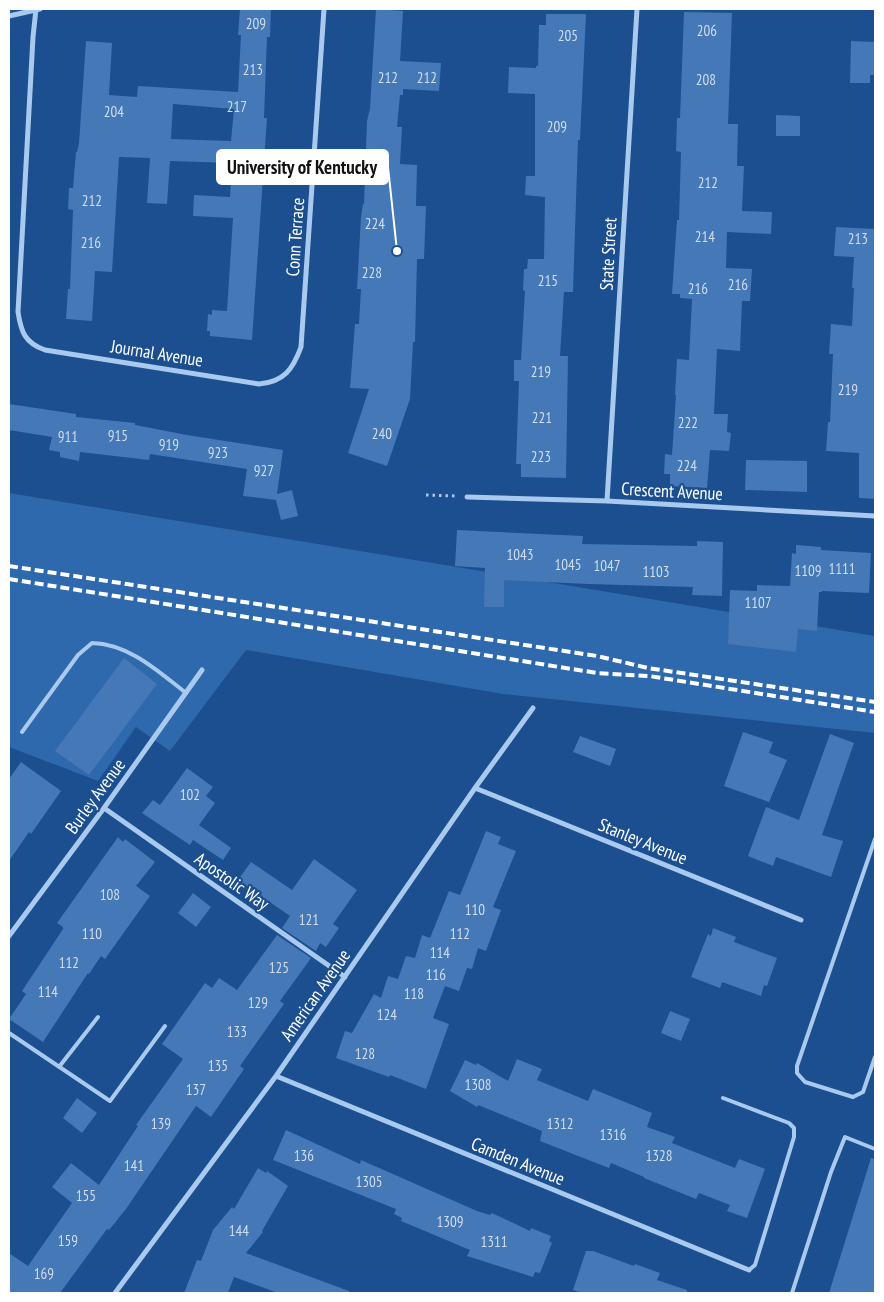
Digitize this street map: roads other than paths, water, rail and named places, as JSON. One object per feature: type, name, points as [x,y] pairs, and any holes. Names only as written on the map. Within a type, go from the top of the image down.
[{"type":"street","name":"Journal Avenue","points":[[37,9],[33,37],[18,312],[20,327],[24,336],[28,341],[45,350],[259,384],[267,383],[288,373]]},
{"type":"street","points":[[9,16],[37,9]]},
{"type":"street","name":"Conn Terrace","points":[[288,373],[297,359],[301,346],[324,9]]},
{"type":"street","name":"State Street","points":[[607,502],[637,9]]},
{"type":"street","name":"Crescent Avenue","points":[[467,497],[607,502],[875,516]]},
{"type":"street","name":"Burley Avenue","points":[[9,936],[104,808],[202,670]]},
{"type":"street","name":"American Avenue","points":[[115,1293],[276,1076],[474,788],[533,708]]},
{"type":"street","name":"Stanley Avenue","points":[[474,788],[801,920]]},
{"type":"street","name":"Apostolic Way","points":[[104,808],[344,976]]},
{"type":"street","name":"Camden Avenue","points":[[276,1076],[749,1270]]},
{"type":"lane","points":[[22,732],[78,655],[92,643],[106,643],[121,648],[150,665],[186,693]]},
{"type":"lane","points":[[875,839],[797,1066],[797,1073],[805,1082],[853,1097],[864,1092],[875,1057]]},
{"type":"lane","points":[[59,1067],[98,1017]]},
{"type":"lane","points":[[9,1033],[110,1101],[165,1026]]},
{"type":"lane","points":[[723,1098],[789,1123],[794,1128],[794,1137],[755,1265],[749,1270]]},
{"type":"lane","points":[[792,1293],[844,1137],[875,1149]]},
{"type":"railway","points":[[9,566],[597,656],[648,668],[875,702]]},
{"type":"railway","points":[[9,579],[597,673],[649,676],[875,712]]},
{"type":"place","name":"University of Kentucky","points":[[397,251]]}]
